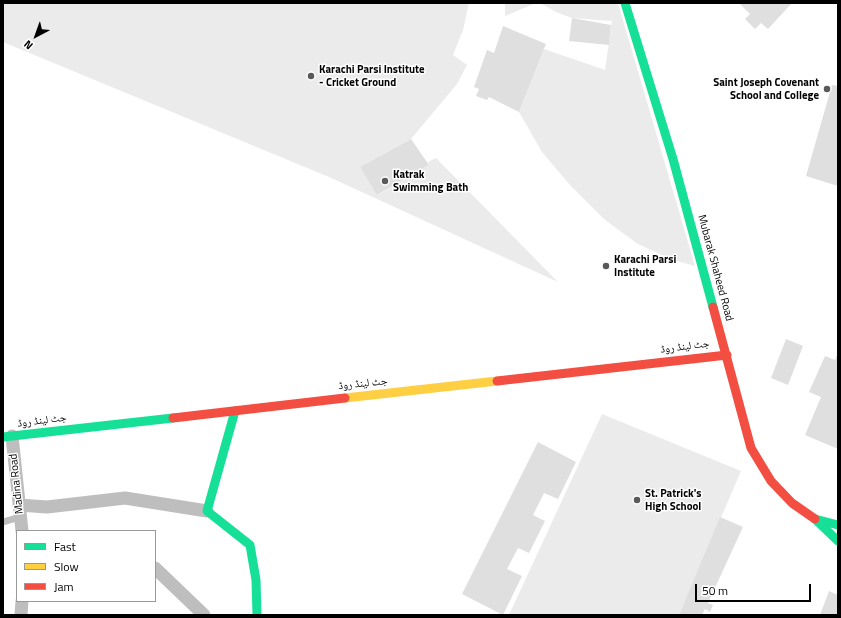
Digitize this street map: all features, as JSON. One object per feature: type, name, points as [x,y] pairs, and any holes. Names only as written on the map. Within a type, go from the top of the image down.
[{"type":"street","name":"Mubarak Shaheed Road","points":[[625,3],[673,159],[751,448],[771,481],[792,503],[815,519],[838,541]]},
{"type":"street","name":"جٹ لینڈ روڈ","points":[[8,437],[727,355]]},
{"type":"street","points":[[207,511],[236,411]]},
{"type":"street","name":"Madina Road","points":[[8,437],[22,530]]},
{"type":"street","points":[[20,511],[125,498],[207,511],[250,545],[256,580],[257,615]]},
{"type":"street","name":"Mubarak Shaheed Road","points":[[815,519],[838,525]]},
{"type":"street","points":[[156,569],[204,615]]},
{"type":"street","points":[[21,615],[22,602]]},
{"type":"lane","points":[[3,522],[20,511]]},
{"type":"shaded area","points":[[3,3],[469,3],[463,30],[453,55],[467,65],[457,84],[411,139],[360,167],[378,195],[429,165],[428,162],[436,158],[558,282],[329,177],[3,42]]},
{"type":"shaded area","points":[[505,3],[536,3],[505,16]]},
{"type":"shaded area","points":[[540,3],[618,3],[695,266],[671,259],[638,244],[605,220],[570,185],[542,152],[519,112],[544,49],[605,70],[612,21],[572,18],[556,12]]},
{"type":"shaded area","points":[[602,414],[741,471],[679,615],[509,615]]},
{"type":"building","points":[[739,3],[792,3],[768,29],[761,23],[755,29],[745,19],[750,14]]},
{"type":"building","points":[[572,18],[611,25],[609,45],[569,41]]},
{"type":"building","points":[[503,26],[546,44],[519,112],[489,97],[487,100],[476,96],[479,89],[474,87],[487,50],[494,53]]},
{"type":"building","points":[[832,85],[838,86],[838,186],[806,176]]},
{"type":"building","name":"Katrak Swimming Bath","points":[[411,139],[429,165],[377,195],[360,167]]},
{"type":"building","points":[[786,339],[803,346],[788,385],[771,378]]},
{"type":"building","points":[[838,353],[838,449],[805,435],[821,397],[809,392],[825,356],[835,360]]},
{"type":"building","points":[[538,442],[576,462],[558,499],[544,493],[533,515],[545,521],[529,553],[518,548],[507,569],[522,576],[503,615],[462,594]]},
{"type":"building","points":[[720,517],[743,527],[708,603],[713,605],[710,612],[705,609],[702,615],[679,615]]},
{"type":"building","points":[[829,591],[838,595],[838,615],[820,615]]},
{"type":"traffic: fast","points":[[625,3],[673,159],[713,307]]},
{"type":"traffic: fast","points":[[235,411],[207,511],[250,545],[256,580],[257,615]]},
{"type":"traffic: fast","points":[[3,437],[173,418]]},
{"type":"traffic: fast","points":[[838,525],[815,519],[838,541]]},
{"type":"traffic: slow","points":[[345,398],[497,381]]},
{"type":"traffic: jam","points":[[713,307],[751,448],[771,481],[792,503],[815,519]]},
{"type":"traffic: jam","points":[[497,381],[727,355]]},
{"type":"traffic: jam","points":[[173,418],[345,398]]},
{"type":"place","name":"Karachi Parsi Institute - Cricket Ground","points":[[311,76]]},
{"type":"place","name":"Saint Joseph Covenant School and College","points":[[827,89]]},
{"type":"place","name":"Katrak Swimming Bath","points":[[385,181]]},
{"type":"place","name":"Karachi Parsi Institute","points":[[606,266]]},
{"type":"place","name":"St. Patrick's High School","points":[[637,500]]}]
